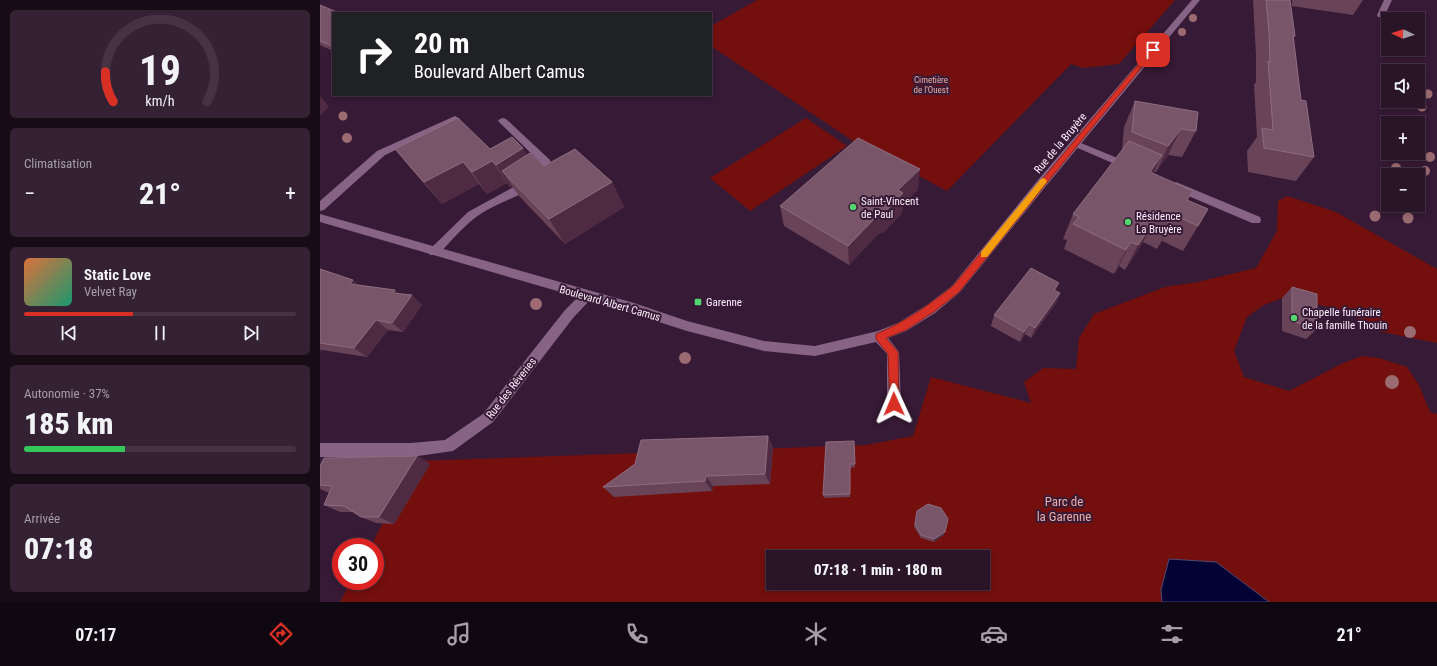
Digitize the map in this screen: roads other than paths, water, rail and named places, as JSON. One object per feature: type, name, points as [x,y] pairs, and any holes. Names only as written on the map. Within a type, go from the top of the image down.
[{"type":"street","name":"Rue de la Bruyère","points":[[902,327],[956,289],[1196,0]]},
{"type":"street","points":[[1382,12],[1388,0]]},
{"type":"street","points":[[320,207],[381,153],[455,119]]},
{"type":"street","points":[[434,252],[468,217],[486,205],[539,177],[547,169],[546,162],[504,120]]},
{"type":"street","points":[[1076,144],[1136,169]]},
{"type":"street","points":[[1164,181],[1256,220]]},
{"type":"street","name":"Boulevard Albert Camus","points":[[320,218],[586,296],[764,346],[815,351],[879,336],[902,327]]},
{"type":"street","name":"Rue des Rêveries","points":[[320,450],[411,450],[448,446],[488,418],[569,314],[586,296]]},
{"type":"street","points":[[879,336],[893,352],[894,404]]},
{"type":"place","name":"Saint-Vincent de Paul","points":[[853,207]]},
{"type":"place","name":"Résidence La Bruyère","points":[[1128,222]]},
{"type":"place","name":"Garenne","points":[[698,302]]},
{"type":"place","name":"Chapelle funéraire de la famille Thouin","points":[[1294,318]]},
{"type":"park label","name":"Cimetière de l'Ouest","points":[[931,86]]},
{"type":"park label","name":"Parc de la Garenne","points":[[1064,508]]}]
